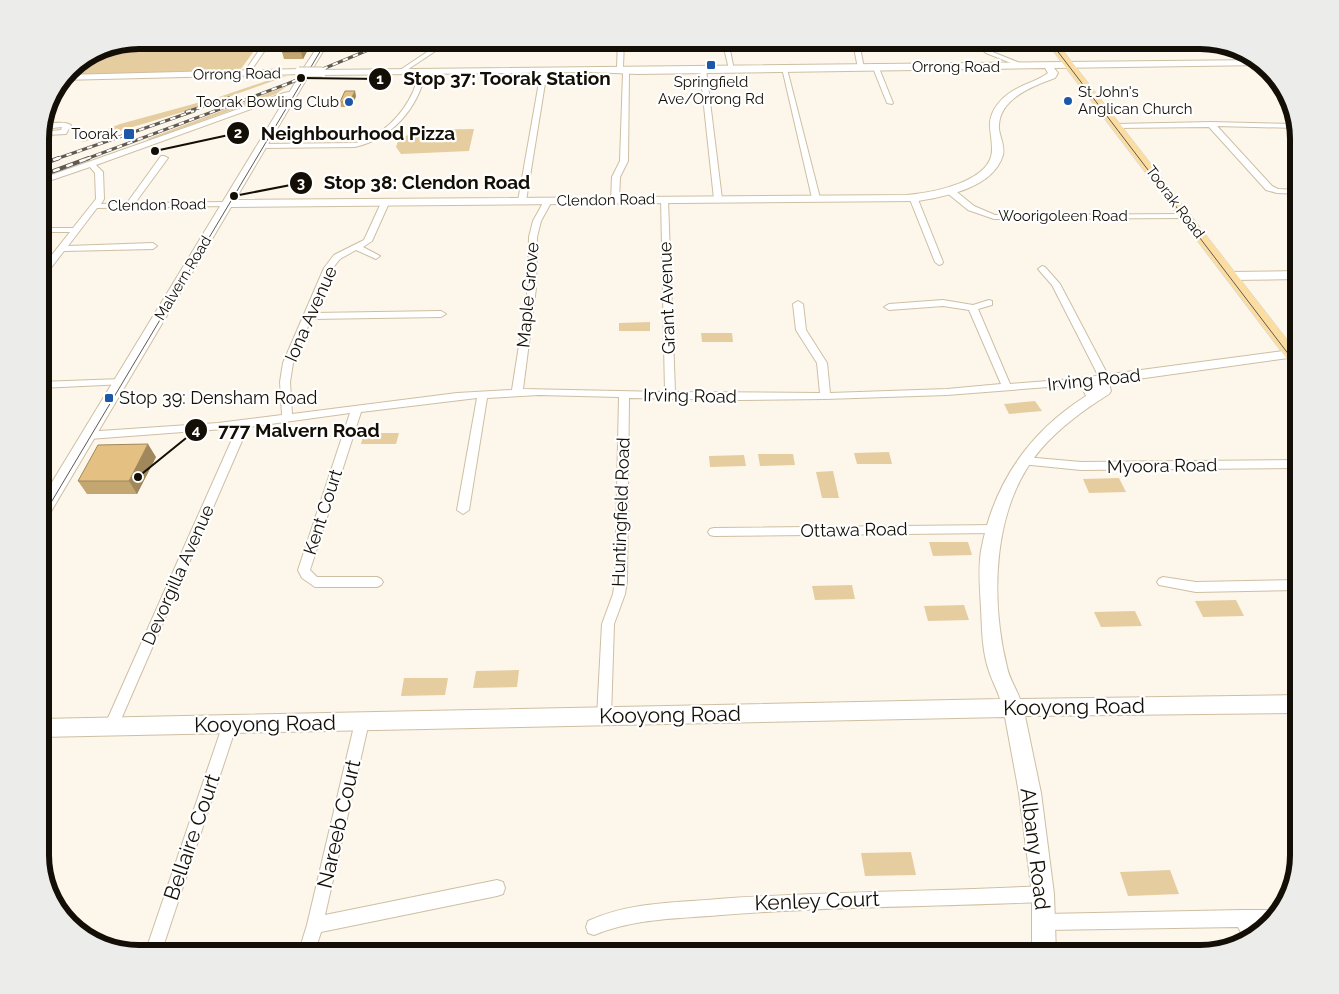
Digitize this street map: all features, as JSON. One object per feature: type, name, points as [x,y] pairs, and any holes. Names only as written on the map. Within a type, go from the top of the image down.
[{"type":"main road","name":"Toorak Road","points":[[1057,49],[1290,353]]},
{"type":"street","points":[[246,74],[263,49]]},
{"type":"street","name":"Malvern Road","points":[[49,501],[320,49]]},
{"type":"street","points":[[402,72],[436,49]]},
{"type":"street","points":[[614,200],[616,177],[624,156],[622,49]]},
{"type":"street","points":[[728,49],[732,69]]},
{"type":"street","points":[[859,49],[860,68]]},
{"type":"street","points":[[984,49],[1000,58],[1018,64],[1020,67]]},
{"type":"street","points":[[1000,58],[1005,67]]},
{"type":"street","name":"Orrong Road","points":[[73,78],[246,74],[301,79],[322,72],[544,70],[1005,67],[1046,70],[1070,66],[1249,63]]},
{"type":"street","points":[[876,68],[890,103]]},
{"type":"street","points":[[703,69],[718,199]]},
{"type":"street","points":[[784,69],[816,198]]},
{"type":"street","points":[[522,201],[544,70]]},
{"type":"street","name":"Clendon Road","points":[[95,206],[914,198],[949,190],[976,179],[992,166],[998,150],[994,125],[998,113],[1004,103],[1031,84],[1046,70]]},
{"type":"street","points":[[262,146],[355,145],[367,142],[392,124],[409,106],[420,88],[423,71]]},
{"type":"street","points":[[49,179],[282,95],[301,79],[342,72]]},
{"type":"street","points":[[1116,126],[1211,124],[1289,126]]},
{"type":"street","points":[[1211,124],[1269,188],[1274,191],[1290,192]]},
{"type":"street","points":[[130,205],[164,158]]},
{"type":"street","points":[[49,264],[100,199],[99,174],[98,170],[92,165]]},
{"type":"street","name":"Woorigoleen Road","points":[[949,190],[971,208],[994,217],[1184,216]]},
{"type":"street","points":[[914,198],[940,262]]},
{"type":"street","name":"Grant Avenue","points":[[664,200],[670,396]]},
{"type":"street","name":"Maple Grove","points":[[517,393],[532,288],[533,237],[537,221],[548,201]]},
{"type":"street","name":"Iona Avenue","points":[[287,418],[285,382],[288,363],[307,316],[332,262],[341,255],[358,248],[372,236],[385,203]]},
{"type":"street","points":[[49,230],[76,230]]},
{"type":"street","points":[[61,249],[152,246]]},
{"type":"street","points":[[358,248],[376,256]]},
{"type":"street","points":[[1042,269],[1056,284],[1097,380]]},
{"type":"street","points":[[1231,276],[1290,275]]},
{"type":"street","points":[[890,307],[957,304],[973,308],[989,302]]},
{"type":"street","points":[[798,304],[801,330],[822,363],[825,396]]},
{"type":"street","points":[[973,308],[1007,388]]},
{"type":"street","points":[[307,316],[441,314]]},
{"type":"street","name":"Irving Road","points":[[89,435],[193,430],[428,398],[483,394],[825,396],[1007,388],[1290,360]]},
{"type":"street","name":"Albany Road","points":[[1044,945],[1043,894],[1034,818],[1019,744],[1010,730],[1008,708],[997,685],[998,671],[991,633],[988,575],[995,529],[1008,489],[1025,460],[1050,430],[1075,409],[1104,391],[1097,380]]},
{"type":"street","points":[[49,385],[121,382]]},
{"type":"street","points":[[463,510],[483,394]]},
{"type":"street","name":"Huntingfield Road","points":[[604,717],[608,624],[619,594],[621,581],[624,395]]},
{"type":"street","name":"Kent Court","points":[[357,408],[304,570],[310,579],[322,583],[377,582]]},
{"type":"street","name":"Devorgilla Avenue","points":[[111,727],[244,424]]},
{"type":"street","name":"Myoora Road","points":[[1025,460],[1081,466],[1290,464]]},
{"type":"street","name":"Ottawa Road","points":[[714,532],[995,529]]},
{"type":"street","points":[[1163,582],[1196,587],[1290,585]]},
{"type":"street","name":"Kooyong Road","points":[[49,728],[1008,708],[1290,704]]},
{"type":"street","name":"Nareeb Court","points":[[309,945],[362,722]]},
{"type":"street","name":"Bellaire Court","points":[[156,945],[230,724]]},
{"type":"street","points":[[315,925],[497,888]]},
{"type":"street","name":"Kenley Court","points":[[594,927],[604,921],[629,915],[753,904],[839,899],[1043,894]]},
{"type":"street","points":[[1242,918],[1249,931]]},
{"type":"street","points":[[1044,922],[1265,918]]},
{"type":"shaded area","points":[[255,49],[238,73],[73,78],[79,71],[99,58],[121,50]]},
{"type":"shaded area","points":[[287,76],[206,105],[83,142],[80,140],[120,124],[219,97],[278,77]]},
{"type":"shaded area","points":[[287,86],[276,94],[149,140],[147,139]]},
{"type":"shaded area","points":[[474,129],[469,151],[401,154],[396,147],[398,141],[416,130]]},
{"type":"shaded area","points":[[650,322],[650,331],[619,331],[619,323]]},
{"type":"shaded area","points":[[701,333],[732,333],[733,342],[702,342]]},
{"type":"shaded area","points":[[1035,401],[1042,411],[1009,414],[1004,404]]},
{"type":"shaded area","points":[[364,433],[399,433],[396,444],[361,444]]},
{"type":"shaded area","points":[[889,452],[892,464],[857,464],[854,453]]},
{"type":"shaded area","points":[[758,454],[793,454],[795,465],[760,466]]},
{"type":"shaded area","points":[[744,455],[746,466],[710,467],[709,456]]},
{"type":"shaded area","points":[[833,471],[839,498],[822,498],[816,472]]},
{"type":"shaded area","points":[[1119,478],[1126,492],[1089,493],[1083,479]]},
{"type":"shaded area","points":[[929,542],[968,542],[972,555],[933,556]]},
{"type":"shaded area","points":[[852,585],[855,599],[815,600],[812,586]]},
{"type":"shaded area","points":[[1236,600],[1244,616],[1203,617],[1195,601]]},
{"type":"shaded area","points":[[964,605],[969,620],[928,621],[924,606]]},
{"type":"shaded area","points":[[1135,611],[1142,626],[1101,627],[1094,612]]},
{"type":"shaded area","points":[[519,670],[517,687],[473,688],[476,671]]},
{"type":"shaded area","points":[[404,678],[448,678],[445,695],[401,696]]},
{"type":"shaded area","points":[[911,852],[916,875],[865,876],[861,853]]},
{"type":"shaded area","points":[[1170,870],[1179,894],[1128,896],[1120,872]]},
{"type":"building","points":[[284,49],[302,49],[301,52],[282,52]]},
{"type":"building","points":[[345,91],[355,91],[350,101],[340,102]]},
{"type":"building","points":[[148,444],[129,481],[78,481],[98,445]]},
{"type":"tram line","points":[[49,506],[322,49]]},
{"type":"tram line","points":[[1056,49],[1290,356]]},
{"type":"railway","points":[[86,159],[287,84],[371,49]]},
{"type":"railway","points":[[186,112],[229,98]]},
{"type":"railway","points":[[56,159],[194,111]]},
{"type":"railway","points":[[49,162],[59,158]]},
{"type":"railway","points":[[49,173],[89,158]]},
{"type":"place","name":"Springfield Ave/Orrong Rd","points":[[711,65]]},
{"type":"place","name":"Stop 37: Toorak Station","points":[[301,78]]},
{"type":"place","name":"St John's Anglican Church","points":[[1068,101]]},
{"type":"place","name":"Toorak Bowling Club","points":[[349,102]]},
{"type":"place","name":"Toorak","points":[[129,134]]},
{"type":"place","name":"Neighbourhood Pizza","points":[[155,151]]},
{"type":"place","name":"Stop 38: Clendon Road","points":[[234,196]]},
{"type":"place","name":"Stop 39: Densham Road","points":[[109,398]]},
{"type":"place","name":"777 Malvern Road","points":[[138,477]]}]
